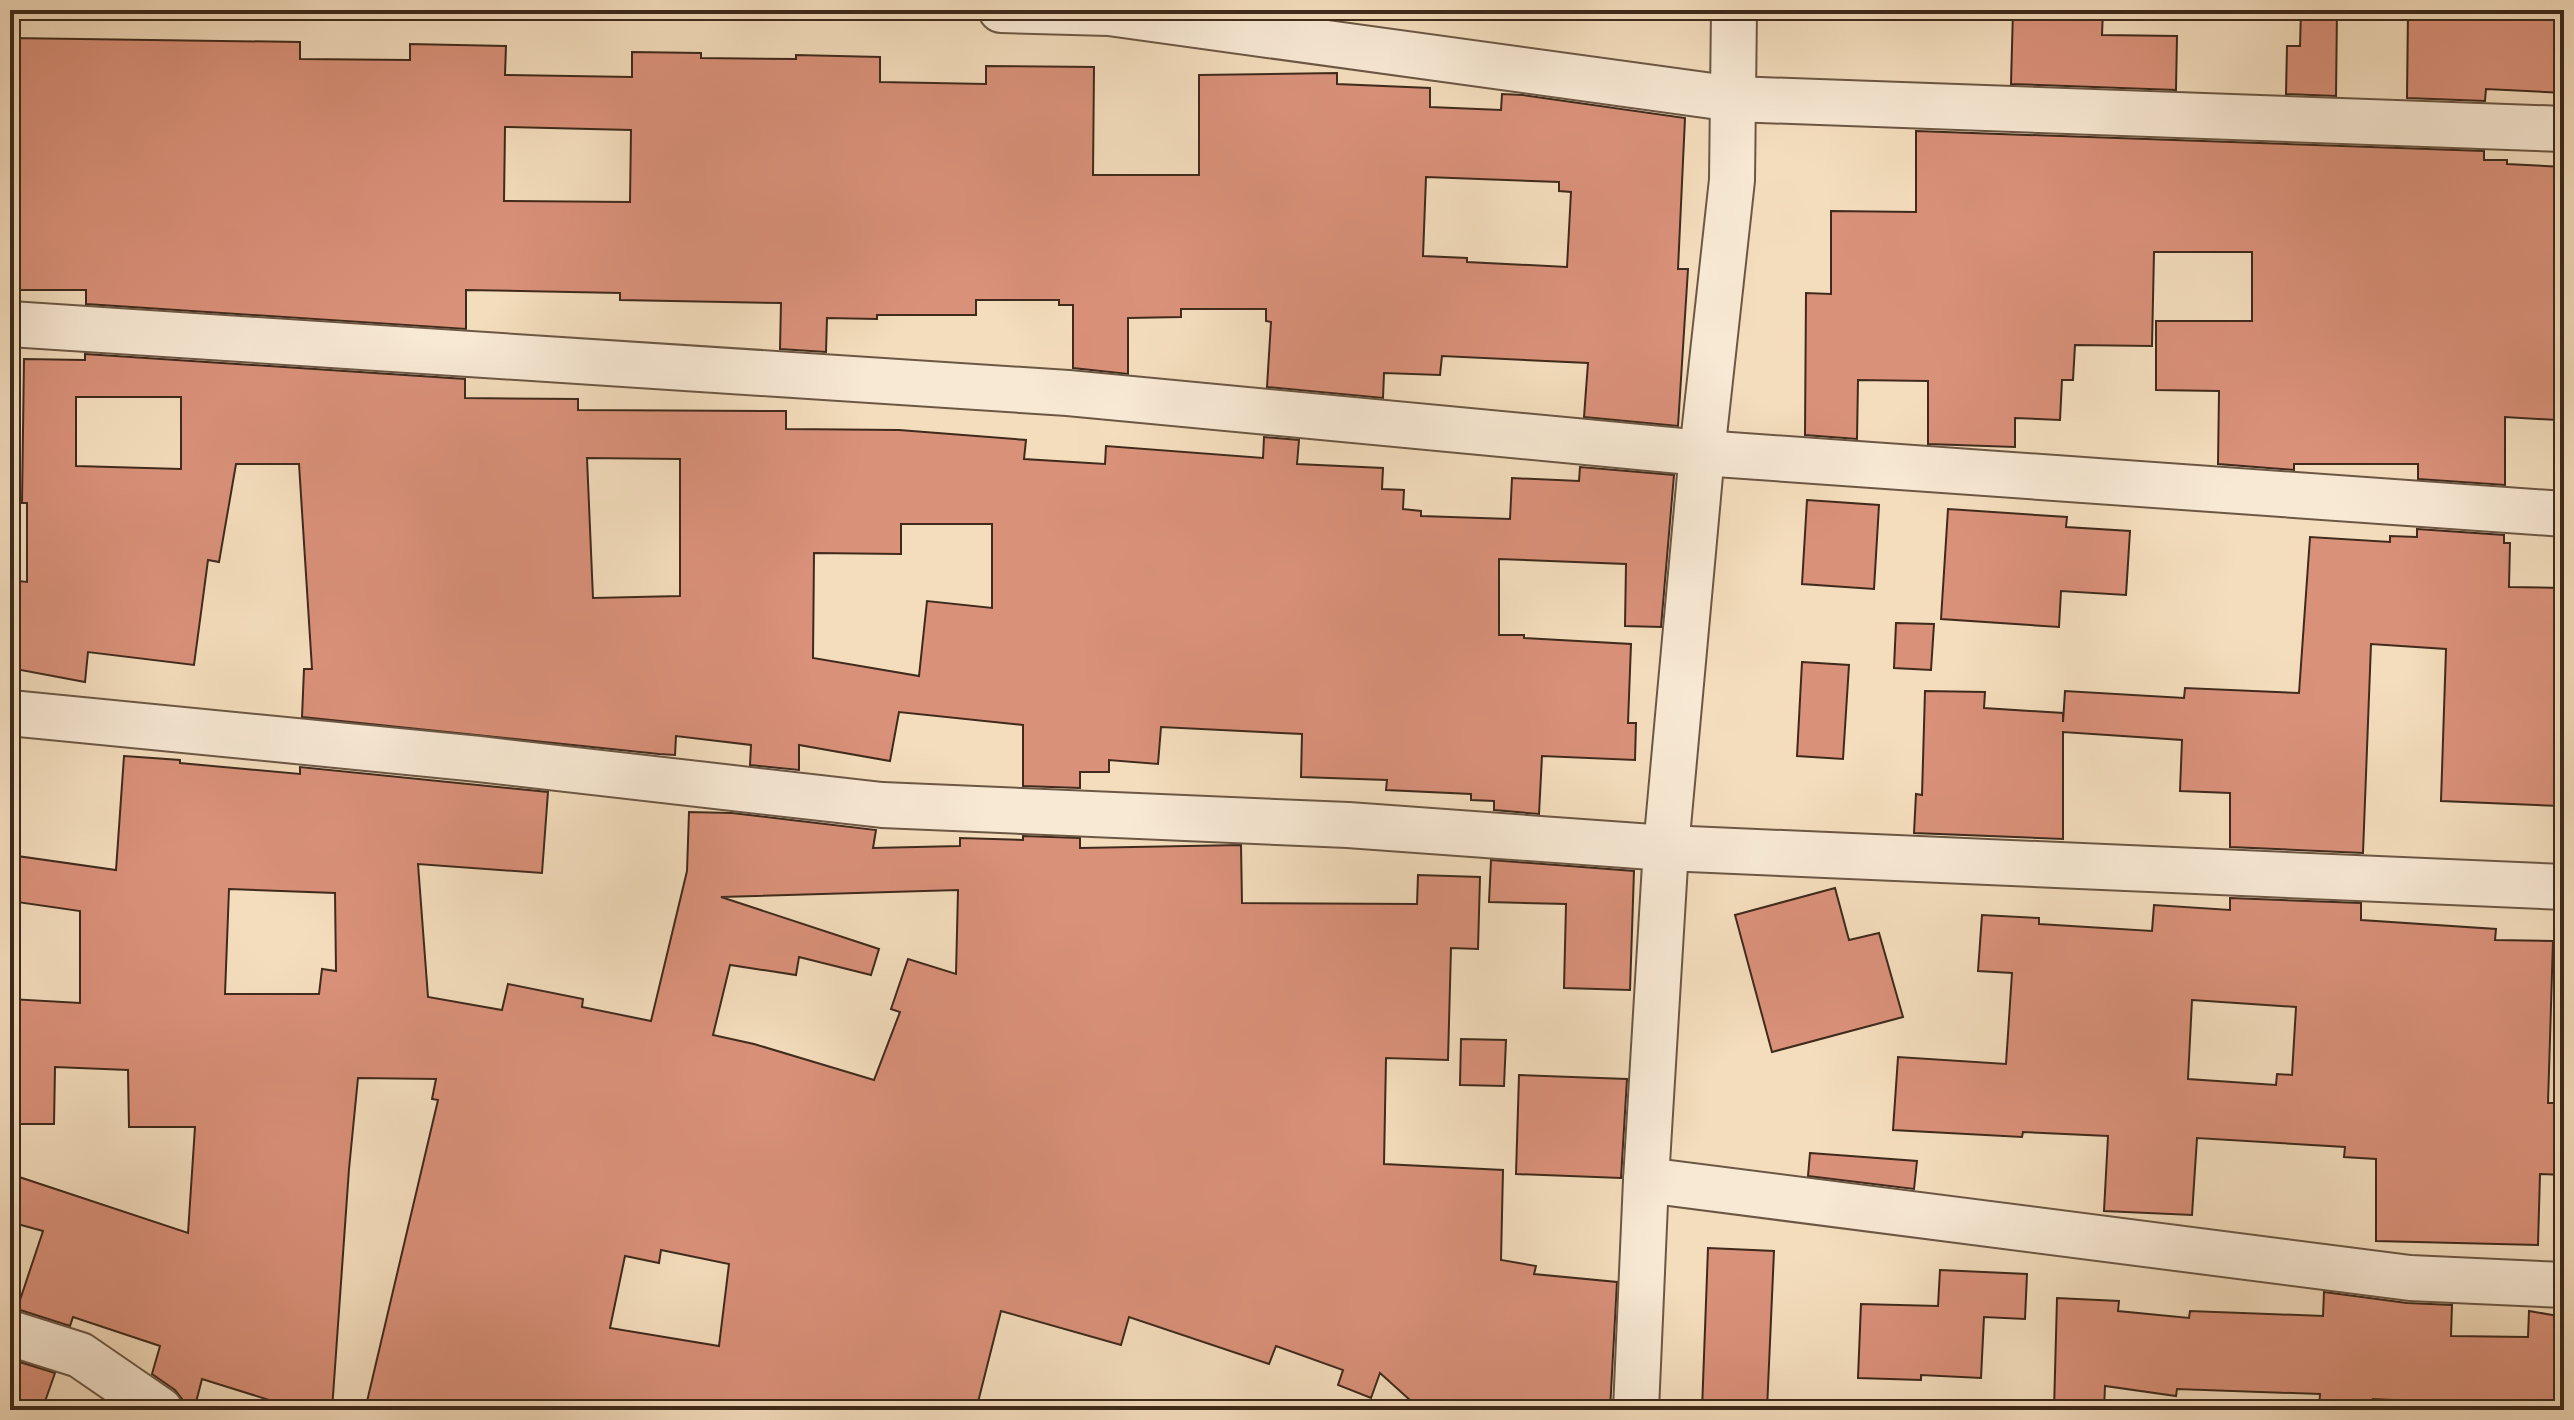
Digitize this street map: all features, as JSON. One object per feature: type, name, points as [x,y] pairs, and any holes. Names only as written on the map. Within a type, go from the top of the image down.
[{"type":"street","points":[[1001,10],[1109,13],[1734,99],[2564,129]]},
{"type":"street","points":[[1636,1410],[1666,848],[1702,453],[1732,180],[1734,10]]},
{"type":"street","points":[[10,324],[1068,393],[1702,453],[2564,514]]},
{"type":"street","points":[[10,713],[479,759],[882,805],[1348,825],[1666,848],[2564,887]]},
{"type":"street","points":[[1646,1180],[2410,1278],[2564,1285]]},
{"type":"street","points":[[10,1333],[80,1355],[160,1410]]},
{"type":"building","points":[[2013,10],[2103,10],[2102,35],[2177,36],[2176,90],[2011,84]]},
{"type":"building","points":[[2301,10],[2337,10],[2336,96],[2286,94],[2287,46],[2300,46]]},
{"type":"building","points":[[2408,10],[2564,10],[2564,93],[2486,89],[2485,101],[2407,98]]},
{"type":"building","points":[[10,38],[300,42],[300,59],[410,60],[410,44],[506,46],[505,75],[632,77],[632,52],[701,53],[701,58],[796,59],[796,55],[880,57],[880,82],[986,84],[986,66],[1094,67],[1093,175],[1199,175],[1199,75],[1337,73],[1337,84],[1430,88],[1430,107],[1501,110],[1502,94],[1685,118],[1678,269],[1688,269],[1678,426],[1584,417],[1588,363],[1442,356],[1440,375],[1384,373],[1383,398],[1267,387],[1271,322],[1266,321],[1266,309],[1181,309],[1181,317],[1128,318],[1128,374],[1073,368],[1073,305],[1059,305],[1059,300],[976,300],[976,315],[827,318],[826,352],[780,349],[781,303],[620,300],[620,293],[466,290],[466,329],[86,304],[86,290],[10,290]],"holes":[[[505,127],[631,130],[630,202],[504,201]],[[1426,177],[1559,182],[1559,191],[1571,192],[1567,267],[1467,262],[1467,258],[1423,256]]]},
{"type":"building","points":[[1916,131],[2484,151],[2484,160],[2564,167],[2562,331],[2557,420],[2505,417],[2505,485],[2418,479],[2418,464],[2294,464],[2294,470],[2218,464],[2219,391],[2156,390],[2156,321],[2252,321],[2252,252],[2154,252],[2152,346],[2075,345],[2073,380],[2062,380],[2060,420],[2015,418],[2015,447],[1928,444],[1928,381],[1858,380],[1857,439],[1805,435],[1806,293],[1831,294],[1831,211],[1916,212]]},
{"type":"building","points":[[85,354],[465,379],[465,398],[578,399],[578,410],[786,411],[786,429],[899,430],[1026,440],[1024,459],[1105,464],[1106,446],[1263,458],[1264,437],[1299,440],[1297,464],[1383,468],[1382,489],[1404,490],[1403,509],[1421,511],[1421,516],[1510,519],[1512,478],[1579,481],[1580,467],[1674,475],[1661,627],[1625,626],[1626,564],[1499,559],[1499,635],[1631,644],[1628,723],[1636,723],[1635,760],[1542,756],[1539,814],[1494,810],[1494,801],[1471,800],[1471,794],[1386,790],[1387,780],[1301,777],[1302,734],[1161,727],[1158,764],[1109,760],[1109,772],[1080,772],[1080,788],[1023,786],[1023,725],[899,712],[890,761],[799,745],[799,770],[750,765],[751,745],[676,736],[675,755],[302,717],[304,669],[312,669],[299,464],[236,464],[219,562],[208,560],[194,665],[88,652],[85,682],[10,668],[10,580],[27,582],[27,503],[22,503],[24,359],[85,360]],"holes":[[[76,397],[181,397],[181,469],[76,466]],[[587,458],[680,459],[680,596],[593,598]],[[901,524],[992,524],[992,608],[927,601],[919,676],[813,658],[814,553],[901,554]]]},
{"type":"building","points":[[1807,500],[1879,505],[1874,589],[1802,584]]},
{"type":"building","points":[[1948,509],[2067,517],[2066,527],[2130,531],[2126,595],[2061,591],[2059,627],[1941,619]]},
{"type":"building","points":[[2417,529],[2504,535],[2504,543],[2510,543],[2509,587],[2564,588],[2560,806],[2441,801],[2446,649],[2371,644],[2363,853],[2230,847],[2230,793],[2180,791],[2182,740],[2063,732],[2063,839],[1914,833],[1916,794],[1922,795],[1925,691],[1985,692],[1984,708],[2063,713],[2063,722],[2065,691],[2184,698],[2185,688],[2299,693],[2310,537],[2390,542],[2390,536],[2417,537]]},
{"type":"building","points":[[1896,623],[1934,624],[1931,670],[1894,668]]},
{"type":"building","points":[[1802,662],[1849,665],[1843,759],[1797,756]]},
{"type":"building","points":[[124,756],[300,774],[300,767],[548,792],[542,873],[418,864],[428,997],[502,1010],[508,984],[583,999],[582,1007],[651,1021],[687,871],[689,812],[732,813],[876,830],[873,848],[960,846],[960,838],[1023,840],[1023,836],[1080,838],[1080,848],[1241,845],[1242,903],[1417,904],[1418,875],[1480,877],[1478,949],[1451,948],[1448,1060],[1386,1058],[1384,1164],[1503,1170],[1501,1260],[1536,1266],[1534,1274],[1617,1282],[1610,1410],[1421,1410],[1380,1373],[1371,1398],[1338,1385],[1343,1370],[1276,1346],[1269,1364],[1129,1317],[1121,1345],[1001,1311],[976,1410],[484,1410],[441,1401],[439,1410],[365,1410],[438,1100],[432,1099],[436,1079],[358,1078],[332,1410],[301,1410],[202,1379],[194,1410],[185,1410],[175,1390],[152,1374],[160,1346],[73,1317],[70,1326],[17,1309],[43,1231],[10,1222],[10,1174],[188,1233],[195,1127],[129,1127],[128,1070],[55,1067],[54,1124],[10,1124],[10,999],[80,1003],[80,911],[10,901],[10,855],[116,870]],"holes":[[[229,889],[335,893],[336,971],[322,969],[319,994],[225,994]],[[958,890],[956,974],[908,959],[891,1009],[900,1012],[874,1080],[713,1035],[730,965],[796,975],[799,957],[871,975],[879,949],[721,897]],[[661,1250],[729,1264],[719,1346],[610,1328],[625,1256],[659,1263]]]},
{"type":"building","points":[[1491,860],[1634,871],[1630,990],[1564,988],[1566,904],[1489,902]]},
{"type":"building","points":[[1835,888],[1849,940],[1879,933],[1903,1017],[1772,1052],[1735,915]]},
{"type":"building","points":[[2230,898],[2361,903],[2361,920],[2496,929],[2495,940],[2553,941],[2548,1103],[2564,1103],[2564,1175],[2540,1174],[2538,1245],[2376,1241],[2376,1159],[2344,1157],[2345,1147],[2197,1138],[2192,1215],[2104,1211],[2108,1136],[2023,1132],[2022,1137],[1893,1130],[1898,1057],[2006,1064],[2012,973],[1978,971],[1982,915],[2039,918],[2039,924],[2152,931],[2154,905],[2230,910]],"holes":[[[2192,1000],[2296,1007],[2292,1075],[2277,1074],[2276,1085],[2188,1079]]]},
{"type":"building","points":[[1461,1039],[1506,1040],[1504,1086],[1460,1085]]},
{"type":"building","points":[[1519,1075],[1627,1079],[1621,1178],[1516,1174]]},
{"type":"building","points":[[1810,1153],[1917,1161],[1914,1189],[1808,1176]]},
{"type":"building","points":[[1708,1248],[1774,1251],[1767,1410],[1702,1410]]},
{"type":"building","points":[[1940,1270],[2027,1274],[2025,1319],[1984,1317],[1981,1378],[1921,1375],[1921,1380],[1858,1378],[1861,1304],[1938,1306]]},
{"type":"building","points":[[2324,1292],[2407,1303],[2452,1305],[2451,1336],[2528,1337],[2529,1311],[2564,1317],[2564,1401],[2558,1401],[2558,1410],[2480,1410],[2480,1404],[2373,1399],[2373,1410],[2319,1410],[2320,1394],[2177,1389],[2176,1396],[2105,1386],[2104,1410],[2054,1410],[2057,1298],[2119,1301],[2118,1311],[2189,1318],[2190,1311],[2323,1316]]},
{"type":"building","points":[[10,1359],[55,1373],[42,1410],[10,1410]]}]
